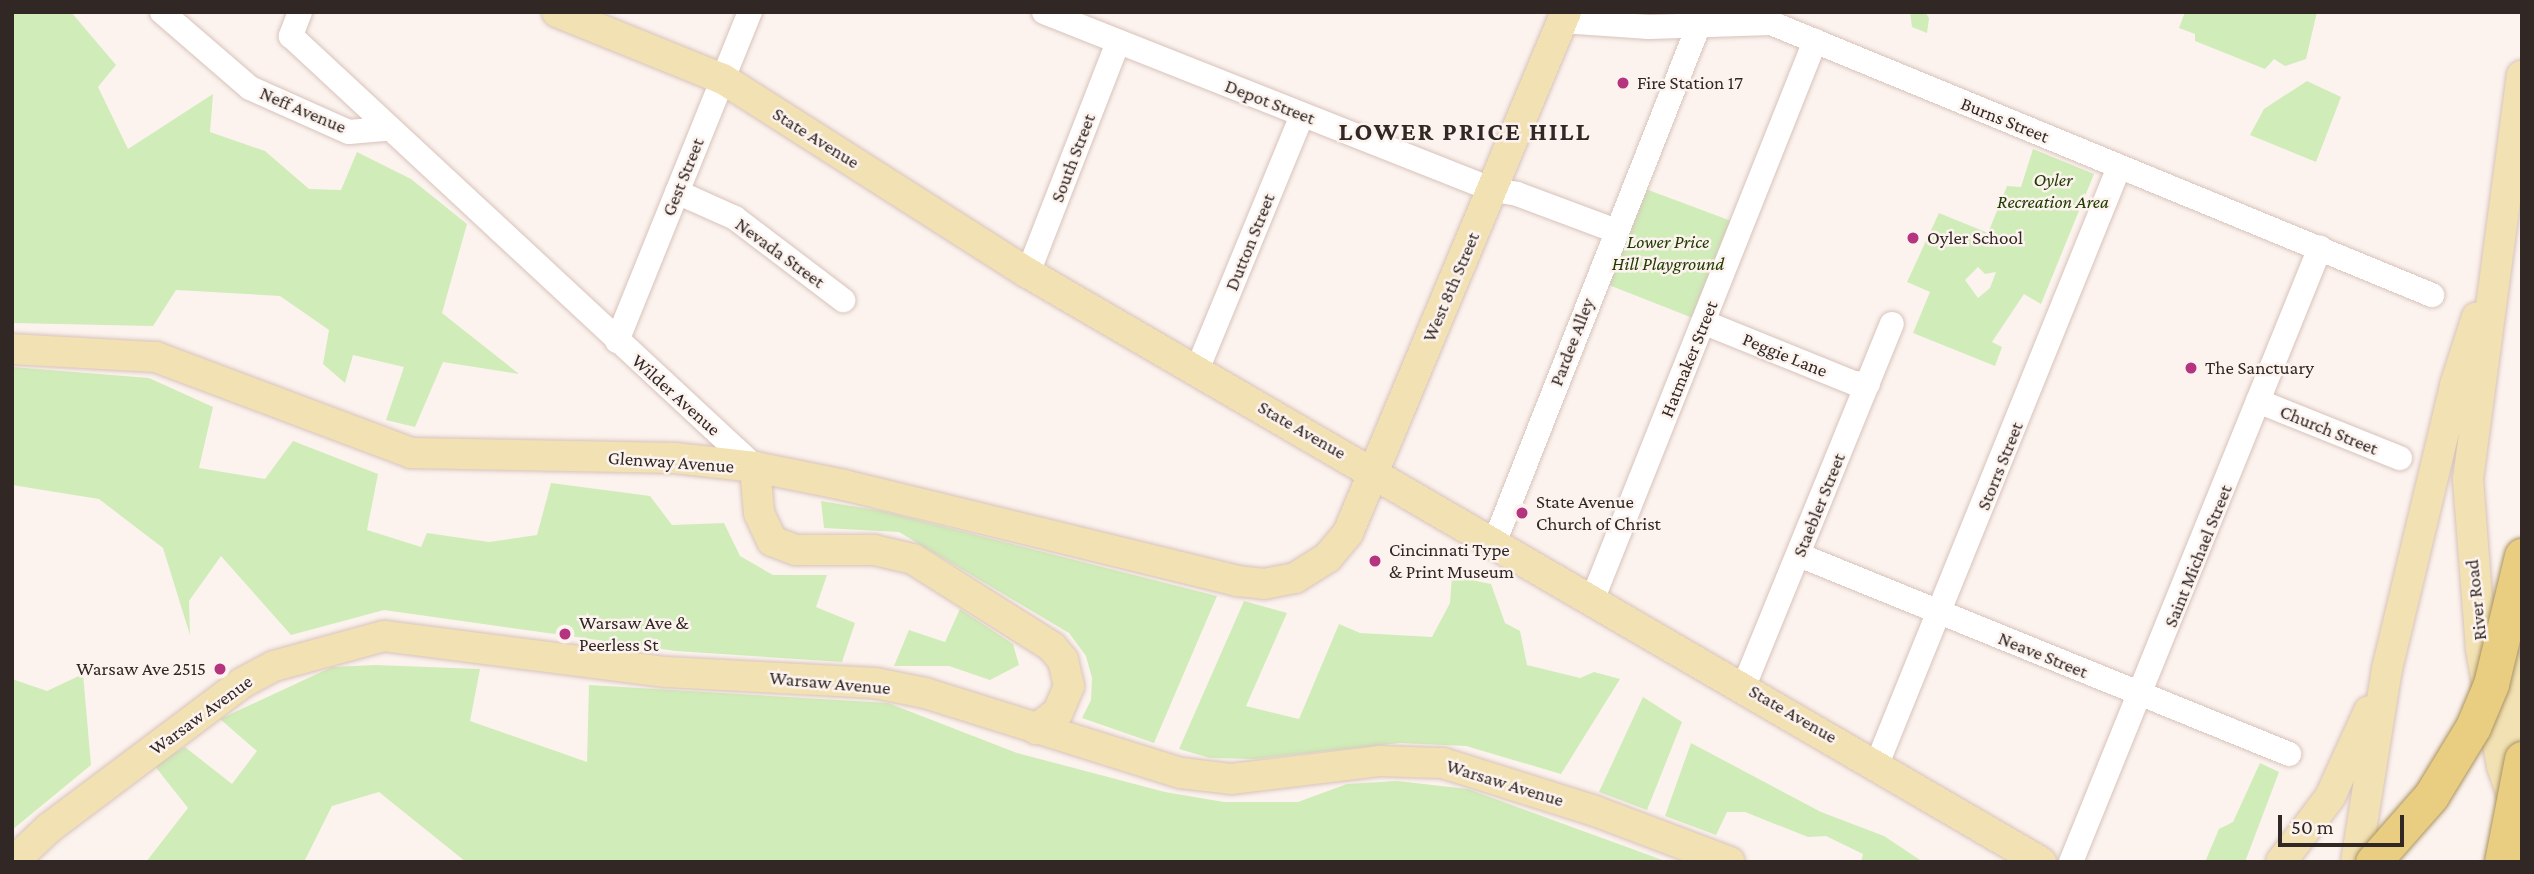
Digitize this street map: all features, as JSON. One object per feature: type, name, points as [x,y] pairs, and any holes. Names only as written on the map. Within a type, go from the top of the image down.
[{"type":"highway","points":[[2373,862],[2431,796],[2473,727],[2491,684],[2522,556]]},
{"type":"highway","points":[[2502,862],[2522,760]]},
{"type":"main road","name":"State Avenue","points":[[557,12],[723,79],[1028,273],[1495,541],[2041,862]]},
{"type":"main road","name":"West 8th Street","points":[[1328,557],[1348,533],[1564,17]]},
{"type":"main road","name":"River Road","points":[[2522,76],[2468,479],[2472,568],[2494,723],[2522,825]]},
{"type":"main road","points":[[2356,862],[2387,668],[2455,385],[2498,254]]},
{"type":"main road","name":"Glenway Avenue","points":[[12,349],[156,357],[411,453],[675,458],[755,467],[844,485],[1237,581],[1264,583],[1295,578],[1328,557]]},
{"type":"main road","name":"River Road","points":[[2484,373],[2492,584],[2522,736]]},
{"type":"main road","points":[[755,467],[759,513],[772,541],[796,550],[874,550],[913,559],[1052,647],[1063,660],[1069,686],[1058,712],[1037,729]]},
{"type":"main road","name":"Warsaw Avenue","points":[[13,862],[49,828],[242,683],[275,666],[384,636],[666,672],[875,683],[925,693],[1181,773],[1231,779],[1379,761],[1443,763],[1595,811],[1730,862]]},
{"type":"main road","points":[[2281,862],[2330,797],[2387,668]]},
{"type":"street","name":"Neff Avenue","points":[[162,12],[250,88],[349,132],[387,129]]},
{"type":"street","name":"Wilder Avenue","points":[[300,12],[291,36],[387,129],[755,467]]},
{"type":"street","name":"Gest Street","points":[[617,341],[750,12]]},
{"type":"street","name":"Depot Street","points":[[1044,12],[1493,190],[1517,194],[1616,230]]},
{"type":"street","name":"Burns Street","points":[[1564,17],[1698,27],[1771,23],[2432,295]]},
{"type":"street","name":"Pardee Alley","points":[[1495,541],[1698,27]]},
{"type":"street","name":"Hatmaker Street","points":[[1593,598],[1815,41]]},
{"type":"street","name":"South Street","points":[[1028,273],[1118,42]]},
{"type":"street","name":"Dutton Street","points":[[1197,370],[1302,115]]},
{"type":"street","name":"Storrs Street","points":[[1877,764],[1941,614],[2119,167]]},
{"type":"street","name":"Nevada Street","points":[[677,192],[735,219],[843,300]]},
{"type":"street","name":"Saint Michael Street","points":[[2071,862],[2143,695],[2320,248]]},
{"type":"street","name":"Peggie Lane","points":[[1703,322],[1854,383],[1868,384]]},
{"type":"street","name":"Staebler Street","points":[[1744,686],[1892,324]]},
{"type":"street","name":"Church Street","points":[[2258,401],[2400,458]]},
{"type":"street","name":"Neave Street","points":[[1799,555],[2288,754]]},
{"type":"green space","points":[[12,12],[71,12],[116,65],[98,87],[128,149],[213,94],[210,132],[265,151],[309,189],[341,190],[357,152],[411,179],[467,224],[442,313],[519,374],[443,362],[415,427],[386,420],[404,367],[353,355],[345,383],[323,364],[329,330],[280,296],[176,290],[153,326],[12,323]]},
{"type":"green space","points":[[1910,12],[1925,12],[1929,18],[1927,33],[1912,27]]},
{"type":"green space","points":[[2185,12],[2317,12],[2306,59],[2285,66],[2274,59],[2265,69],[2195,41],[2195,34],[2179,28]]},
{"type":"green space","points":[[2307,81],[2341,97],[2316,162],[2250,135],[2264,109]]},
{"type":"green space","name":"Oyler Recreation Area","points":[[2033,149],[2094,174],[2041,304],[2024,294],[1992,342],[2002,347],[1995,366],[1913,333],[1930,292],[1907,282],[1939,213],[1988,233],[2007,186],[2021,187]],"holes":[[[1978,267],[1985,274],[1996,272],[1990,288],[1978,298],[1965,280]]]},
{"type":"green space","name":"Lower Price Hill Playground","points":[[1635,185],[1742,225],[1703,322],[1596,280]]},
{"type":"green space","points":[[12,367],[149,378],[213,407],[199,468],[265,479],[293,441],[378,474],[367,530],[421,547],[427,533],[489,542],[537,535],[551,483],[650,496],[672,525],[724,523],[740,556],[773,575],[827,575],[816,607],[855,623],[842,662],[676,651],[384,610],[291,635],[221,556],[189,601],[190,635],[163,548],[99,499],[12,485]]},
{"type":"green space","points":[[821,501],[882,511],[1217,596],[1154,743],[1082,718],[1091,700],[1092,678],[1086,656],[1069,633],[899,532],[824,528]]},
{"type":"green space","points":[[1452,576],[1491,584],[1505,623],[1520,631],[1527,665],[1580,678],[1594,672],[1620,679],[1561,774],[1466,746],[1400,743],[1255,759],[1210,758],[1179,749],[1244,601],[1287,613],[1246,706],[1299,719],[1339,624],[1360,633],[1432,637],[1450,603]]},
{"type":"green space","points":[[960,609],[1013,644],[1019,665],[990,680],[949,666],[894,666],[909,630],[945,642]]},
{"type":"green space","points":[[375,665],[480,669],[470,721],[587,762],[589,685],[888,703],[1017,753],[1165,792],[1224,802],[1298,802],[1347,784],[1397,781],[1468,789],[1668,862],[466,862],[379,792],[332,806],[304,862],[146,862],[188,808],[154,765],[185,747],[232,784],[257,751],[220,719],[332,667]]},
{"type":"green space","points":[[83,674],[91,765],[12,830],[12,679],[47,691]]},
{"type":"green space","points":[[1643,697],[1682,722],[1647,810],[1599,792]]},
{"type":"green space","points":[[1691,743],[1821,812],[1884,836],[1923,862],[1861,862],[1863,854],[1826,836],[1808,837],[1745,812],[1727,812],[1716,835],[1665,816]]},
{"type":"green space","points":[[2260,763],[2279,772],[2245,862],[2205,862],[2219,829],[2233,822]]},
{"type":"place","name":"Fire Station 17","points":[[1623,83]]},
{"type":"place","name":"Oyler School","points":[[1913,238]]},
{"type":"place","name":"The Sanctuary","points":[[2191,368]]},
{"type":"place","name":"State Avenue Church of Christ","points":[[1522,513]]},
{"type":"place","name":"Cincinnati Type & Print Museum","points":[[1375,561]]},
{"type":"place","name":"Warsaw Ave & Peerless St","points":[[565,634]]},
{"type":"place","name":"Warsaw Ave 2515","points":[[220,669]]},
{"type":"district","name":"LOWER PRICE HILL","points":[[1465,132]]}]
